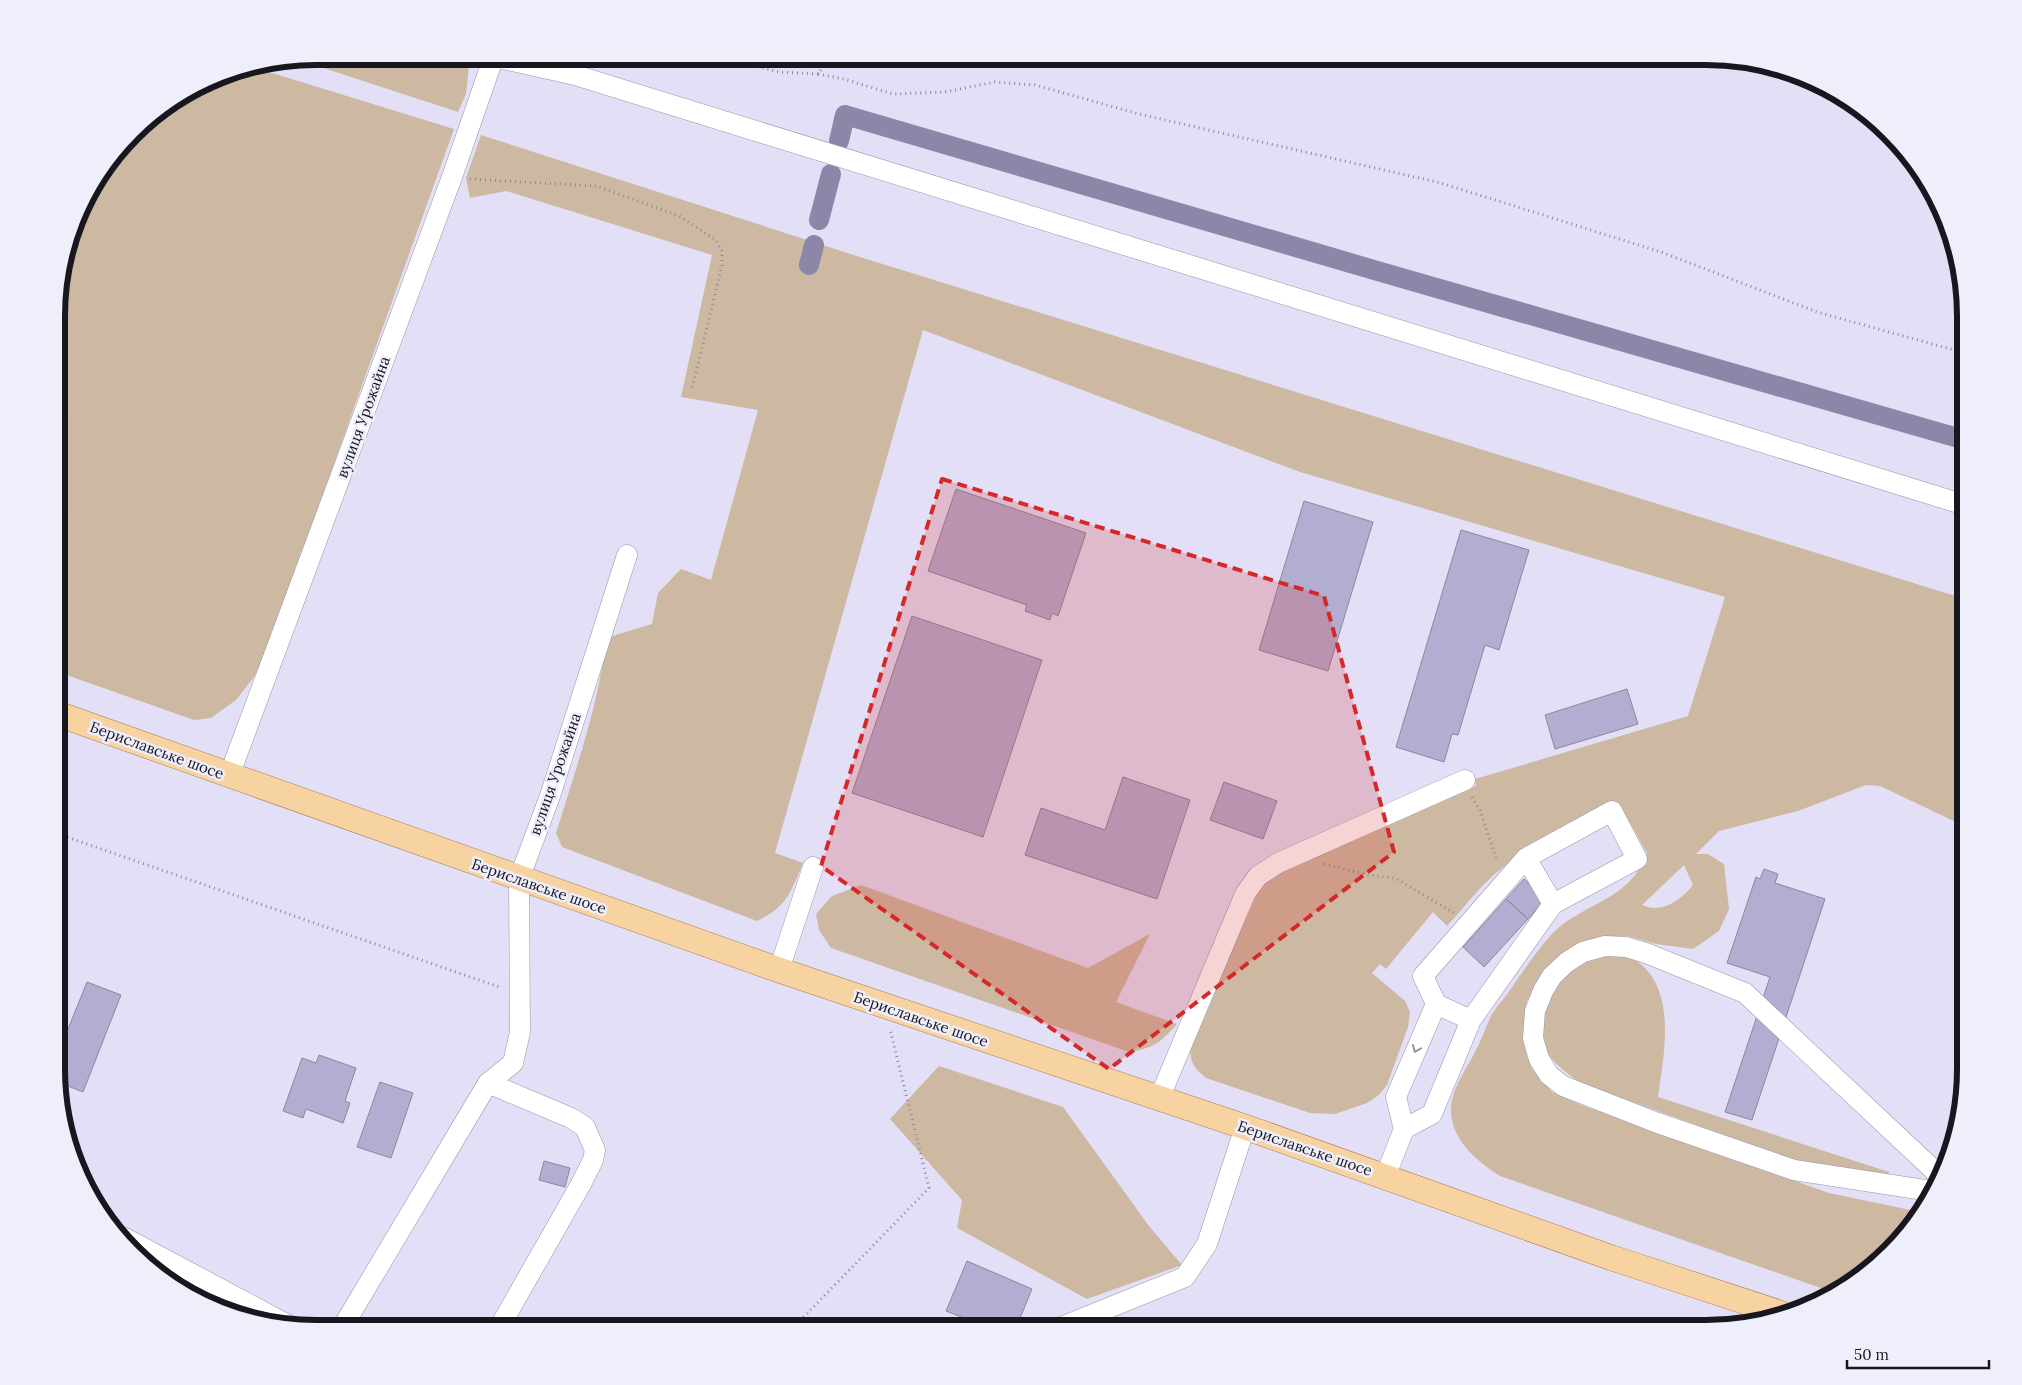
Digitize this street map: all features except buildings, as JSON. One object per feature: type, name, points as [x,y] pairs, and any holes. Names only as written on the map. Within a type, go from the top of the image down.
[{"type":"main road","name":"Бериславське шосе","points":[[65,717],[779,970],[1245,1127],[1612,1258],[1773,1311]]},
{"type":"street","name":"вулиця Урожайна","points":[[230,776],[452,178],[491,65]]},
{"type":"street","points":[[530,65],[574,75],[803,148],[1514,364],[1957,502]]},
{"type":"street","name":"вулиця Урожайна","points":[[519,879],[550,796],[627,555]]},
{"type":"street","points":[[1159,1099],[1245,894],[1258,876],[1278,862],[1465,780]]},
{"type":"street","points":[[1404,1129],[1432,1114],[1471,1020],[1553,904],[1637,859],[1612,811],[1526,858],[1423,976],[1436,1004],[1471,1020]]},
{"type":"street","points":[[1526,858],[1553,904]]},
{"type":"street","points":[[779,970],[813,867]]},
{"type":"street","points":[[347,1320],[488,1083],[513,1063],[520,1032],[519,879]]},
{"type":"street","points":[[1925,1190],[1794,1170],[1655,1122],[1563,1086],[1549,1075],[1538,1059],[1533,1038],[1535,1012],[1543,990],[1552,976],[1567,962],[1583,952],[1605,946],[1626,947],[1646,953],[1745,993],[1935,1171]]},
{"type":"street","points":[[1385,1177],[1404,1129],[1396,1097],[1436,1004]]},
{"type":"street","points":[[488,1083],[585,1127],[594,1150],[593,1160],[581,1184],[504,1320]]},
{"type":"street","points":[[1079,1320],[1185,1277],[1207,1244],[1245,1127]]},
{"type":"street","points":[[138,1245],[271,1316]]},
{"type":"path","points":[[751,65],[779,72],[818,74],[844,79],[893,94],[945,92],[995,82],[1035,85],[1142,115],[1441,183],[1664,253],[1817,312],[1957,351]]},
{"type":"path","points":[[818,74],[824,65]]},
{"type":"path","points":[[452,178],[596,186],[679,216],[716,240],[722,251],[722,265],[692,389]]},
{"type":"path","points":[[1465,780],[1480,810],[1505,882]]},
{"type":"path","points":[[65,836],[520,994]]},
{"type":"path","points":[[1292,856],[1368,875],[1395,878],[1470,924]]},
{"type":"path","points":[[801,1320],[929,1188],[885,1006]]},
{"type":"highlighted area","points":[[942,479],[1324,596],[1394,852],[1109,1069],[821,866]]},
{"type":"shaded area","points":[[315,65],[469,65],[466,94],[458,112]]},
{"type":"shaded area","points":[[265,71],[454,129],[267,650],[254,677],[236,700],[211,718],[194,720],[65,674],[65,316],[67,283],[78,235],[84,220],[107,177],[127,151],[163,117],[190,99],[235,78]]},
{"type":"shaded area","points":[[481,135],[860,257],[1957,597],[1957,823],[1880,786],[1866,785],[1798,811],[1719,831],[1696,854],[1708,854],[1724,864],[1729,909],[1719,931],[1693,949],[1656,944],[1627,936],[1595,939],[1553,963],[1538,980],[1527,1001],[1524,1019],[1525,1049],[1532,1069],[1552,1092],[1581,1105],[1829,1193],[1913,1211],[1895,1234],[1871,1258],[1845,1278],[1825,1289],[1500,1176],[1475,1157],[1461,1141],[1452,1123],[1451,1104],[1459,1081],[1477,1048],[1492,1014],[1551,935],[1577,915],[1617,892],[1629,882],[1639,869],[1647,853],[1620,805],[1555,834],[1525,851],[1489,879],[1447,926],[1433,912],[1386,969],[1380,964],[1372,973],[1405,1001],[1410,1012],[1408,1027],[1387,1085],[1379,1095],[1367,1103],[1335,1114],[1310,1113],[1206,1078],[1201,1074],[1192,1062],[1190,1053],[1191,1041],[1265,877],[1476,786],[1475,779],[1688,716],[1725,597],[1300,472],[923,330],[775,853],[803,863],[787,898],[775,910],[757,921],[562,847],[556,833],[592,712],[603,663],[606,638],[652,624],[658,593],[681,569],[711,580],[758,410],[681,397],[712,255],[506,191],[470,198],[466,178]],"holes":[[[1684,865],[1693,885],[1683,896],[1664,907],[1657,908],[1642,905]]]},
{"type":"shaded area","points":[[861,885],[1088,968],[1150,934],[1116,1002],[1177,1024],[1156,1044],[1145,1049],[1129,1052],[831,948],[819,930],[816,914],[832,896]]},
{"type":"shaded area","points":[[1616,954],[1638,962],[1650,974],[1658,989],[1663,1006],[1665,1043],[1658,1097],[1889,1172],[1887,1179],[1802,1163],[1580,1083],[1564,1071],[1550,1057],[1544,1045],[1542,1035],[1544,1011],[1554,986],[1569,966],[1578,961]]},
{"type":"shaded area","points":[[939,1066],[1063,1107],[1149,1226],[1182,1265],[1087,1299],[957,1228],[962,1200],[890,1119]]},
{"type":"waterway","points":[[839,141],[845,115],[1957,438]]},
{"type":"waterway","points":[[819,220],[831,174]]},
{"type":"waterway","points":[[809,265],[814,245]]}]
